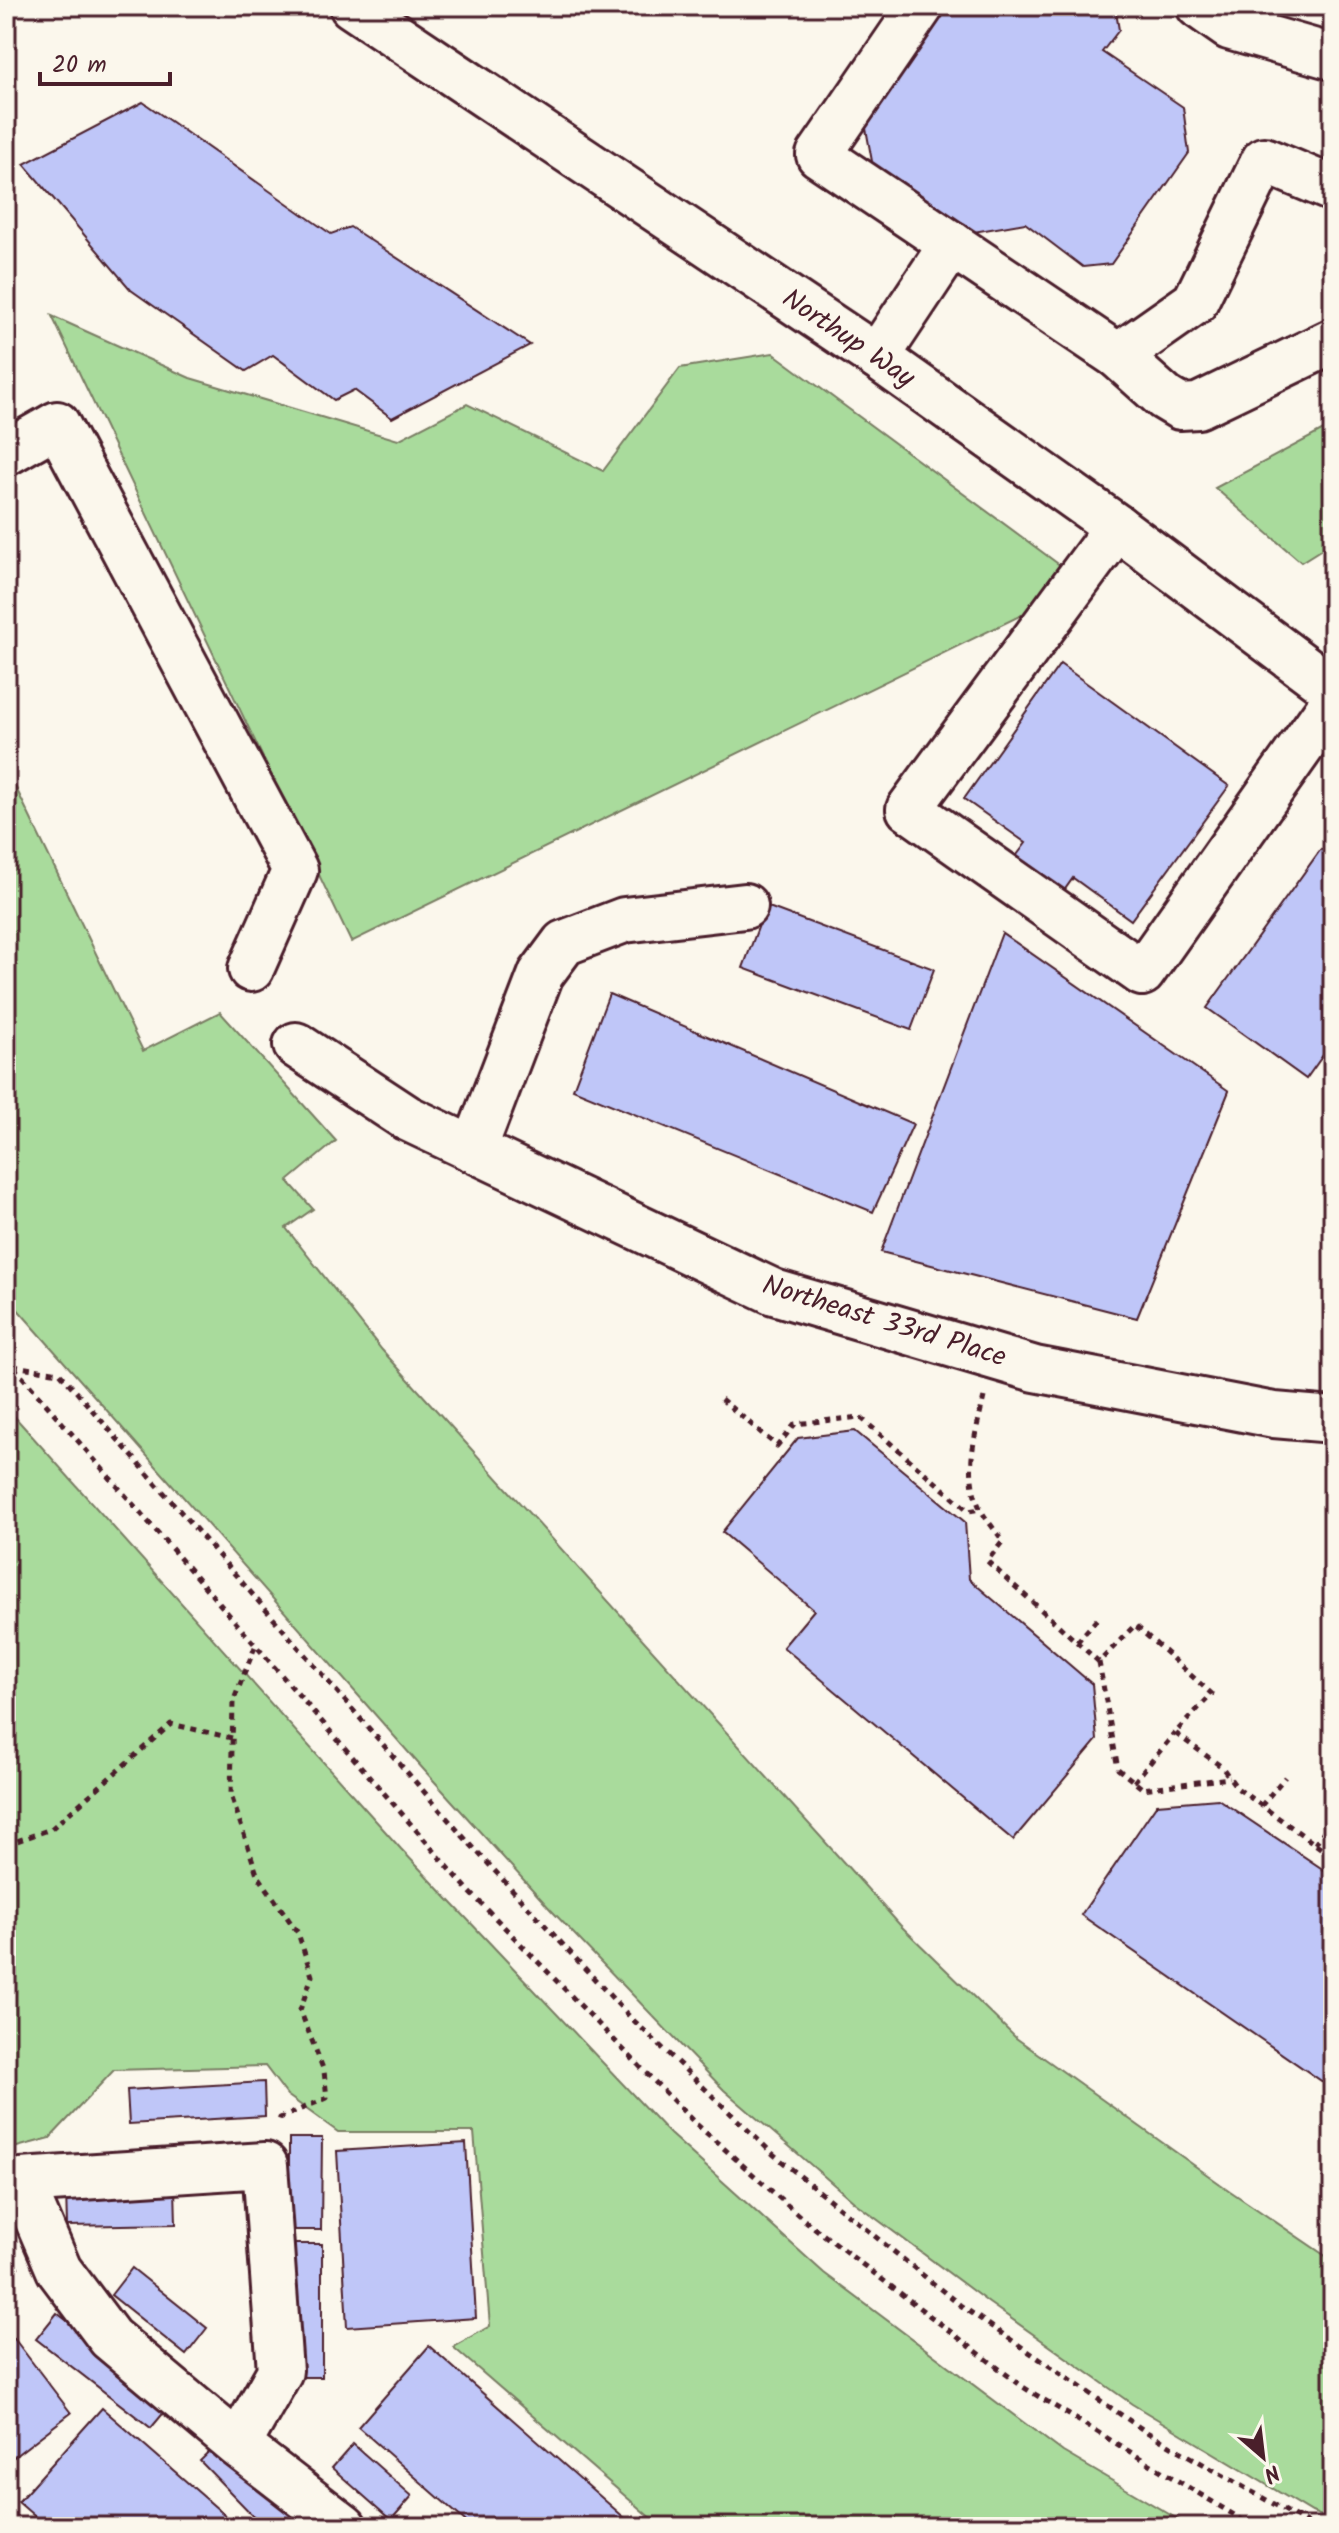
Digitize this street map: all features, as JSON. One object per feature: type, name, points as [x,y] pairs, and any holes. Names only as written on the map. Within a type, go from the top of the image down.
[{"type":"main road","name":"Northup Way","points":[[352,6],[877,357],[1117,527],[1333,689]]},
{"type":"main road","points":[[921,6],[819,155],[1118,356],[1165,398],[1180,407],[1198,406],[1333,341]]},
{"type":"main road","points":[[1199,6],[1229,27],[1333,57]]},
{"type":"main road","points":[[1118,356],[1195,302],[1264,160],[1333,189]]},
{"type":"main road","points":[[877,357],[952,244]]},
{"type":"main road","points":[[6,453],[57,424],[295,870],[251,969]]},
{"type":"main road","points":[[1117,527],[909,809],[1142,973],[1333,702]]},
{"type":"main road","points":[[474,1149],[541,974],[564,943],[624,920],[745,906]]},
{"type":"main road","name":"Northeast 33rd Place","points":[[296,1045],[407,1118],[774,1292],[1035,1369],[1274,1415],[1333,1420]]},
{"type":"main road","points":[[238,2445],[280,2371],[265,2165],[21,2181],[59,2270],[110,2338],[238,2445],[344,2527]]},
{"type":"path","points":[[6,1358],[469,1891],[693,2121],[803,2219],[1023,2387],[1254,2527]]},
{"type":"path","points":[[13,1366],[60,1373],[459,1832],[626,2013],[773,2154],[960,2305],[1145,2431],[1314,2527]]},
{"type":"path","points":[[985,1392],[972,1449],[971,1482],[980,1509],[1003,1541],[987,1561],[1099,1662],[1118,1769],[1143,1789],[1230,1778]]},
{"type":"path","points":[[721,1399],[777,1446],[795,1424],[860,1417],[969,1511],[980,1509]]},
{"type":"path","points":[[1077,1642],[1099,1617]]},
{"type":"path","points":[[1099,1662],[1135,1625],[1212,1694],[1134,1782]]},
{"type":"path","points":[[255,1647],[233,1702],[231,1795],[257,1874],[298,1933],[312,1976],[300,2010],[324,2071],[327,2098]]},
{"type":"path","points":[[6,1845],[51,1829],[171,1724],[232,1738]]},
{"type":"path","points":[[1175,1733],[1222,1767],[1237,1788],[1333,1857]]},
{"type":"path","points":[[1261,1806],[1285,1777]]},
{"type":"path","points":[[1315,1844],[1333,1818]]},
{"type":"green space","points":[[52,316],[190,378],[398,440],[467,404],[603,471],[680,368],[773,353],[1061,566],[1036,608],[351,942]]},
{"type":"green space","points":[[1333,425],[1333,542],[1301,562],[1215,488]]},
{"type":"green space","points":[[6,780],[16,788],[143,1051],[220,1012],[336,1141],[288,1181],[313,1209],[286,1228],[382,1350],[900,1925],[1016,2038],[1333,2261],[1333,2521],[1312,2512],[1132,2404],[989,2303],[854,2202],[724,2090],[551,1910],[424,1770],[6,1296]]},
{"type":"green space","points":[[6,1407],[401,1849],[670,2134],[824,2273],[1063,2452],[1191,2527],[661,2527],[453,2347],[490,2326],[474,2132],[338,2132],[287,2095],[265,2066],[114,2070],[50,2138],[6,2150]]},
{"type":"building","points":[[946,6],[1115,6],[1119,30],[1102,52],[1183,107],[1189,153],[1111,264],[1083,267],[1025,223],[968,233],[873,167],[865,123]]},
{"type":"building","points":[[143,102],[331,234],[350,227],[530,345],[392,418],[354,390],[334,400],[273,355],[246,371],[131,290],[24,164]]},
{"type":"building","points":[[1060,664],[1229,786],[1131,920],[1073,878],[1056,902],[1008,867],[1026,843],[964,799]]},
{"type":"building","points":[[1321,849],[1333,858],[1333,1041],[1306,1079],[1207,1008]]},
{"type":"building","points":[[766,906],[934,969],[911,1030],[743,968]]},
{"type":"building","points":[[1002,933],[1229,1091],[1137,1318],[881,1252]]},
{"type":"building","points":[[609,994],[913,1124],[873,1212],[573,1089]]},
{"type":"building","points":[[855,1431],[965,1522],[969,1579],[1092,1684],[1097,1740],[1013,1840],[783,1647],[814,1610],[722,1532],[798,1438]]},
{"type":"building","points":[[1218,1799],[1333,1876],[1333,2089],[1081,1915],[1157,1804]]},
{"type":"building","points":[[264,2082],[265,2116],[129,2124],[127,2090]]},
{"type":"building","points":[[289,2138],[322,2138],[321,2230],[289,2230]]},
{"type":"building","points":[[466,2143],[476,2318],[347,2327],[337,2151]]},
{"type":"building","points":[[175,2187],[176,2224],[67,2226],[66,2190]]},
{"type":"building","points":[[6,2244],[18,2267],[6,2273]]},
{"type":"building","points":[[287,2244],[322,2244],[322,2377],[287,2377]]},
{"type":"building","points":[[132,2268],[207,2328],[186,2355],[111,2295]]},
{"type":"building","points":[[57,2313],[172,2403],[151,2428],[36,2339]]},
{"type":"building","points":[[6,2328],[71,2413],[6,2463]]},
{"type":"building","points":[[429,2346],[635,2527],[472,2527],[358,2427]]},
{"type":"building","points":[[102,2408],[235,2524],[233,2527],[47,2527],[18,2502]]},
{"type":"building","points":[[223,2439],[295,2513],[280,2527],[264,2527],[200,2461]]},
{"type":"building","points":[[353,2444],[412,2496],[391,2520],[332,2468]]}]
